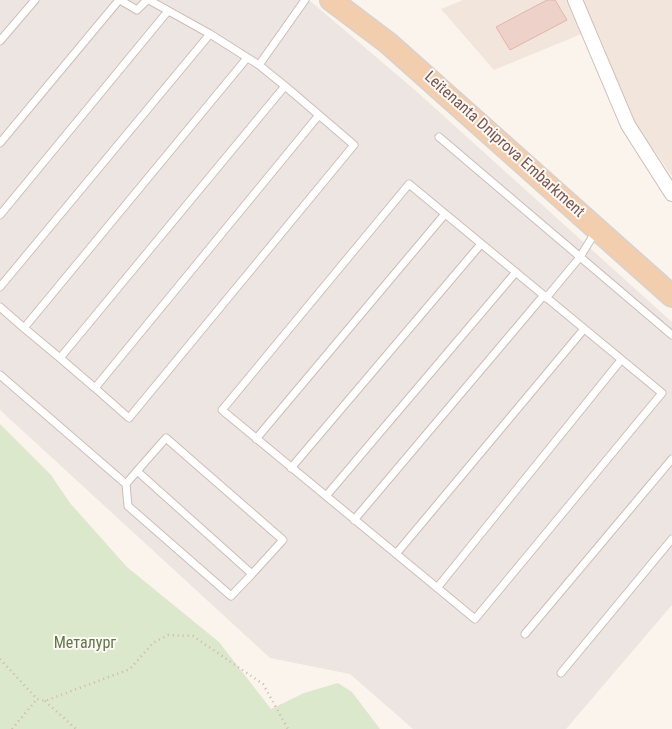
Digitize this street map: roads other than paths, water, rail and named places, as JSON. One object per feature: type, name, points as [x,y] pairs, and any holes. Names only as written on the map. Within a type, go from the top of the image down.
[{"type":"main road","name":"Leitenanta Dniprova Embarkment","points":[[331,0],[388,43],[672,296]]},
{"type":"street","points":[[575,0],[628,125],[672,194]]},
{"type":"lane","points":[[0,41],[35,0]]},
{"type":"lane","points":[[0,143],[120,0],[137,10],[148,0],[210,34],[258,64],[354,145],[129,418],[0,307]]},
{"type":"lane","points":[[258,64],[305,0]]},
{"type":"lane","points":[[0,215],[168,11]]},
{"type":"lane","points":[[0,287],[210,34]]},
{"type":"lane","points":[[24,328],[247,58]]},
{"type":"lane","points":[[60,358],[285,86]]},
{"type":"lane","points":[[95,388],[319,115]]},
{"type":"lane","points":[[438,137],[672,335]]},
{"type":"lane","points":[[409,184],[445,214],[662,393],[475,619],[222,410],[409,184]]},
{"type":"lane","points":[[256,438],[445,214]]},
{"type":"lane","points":[[354,520],[580,257],[597,228]]},
{"type":"lane","points":[[291,468],[481,244]]},
{"type":"lane","points":[[326,496],[516,272]]},
{"type":"lane","points":[[396,554],[584,329]]},
{"type":"lane","points":[[437,588],[622,360]]},
{"type":"lane","points":[[0,375],[126,484],[128,506],[231,596],[283,540],[166,438],[126,484]]},
{"type":"lane","points":[[525,634],[672,459]]},
{"type":"lane","points":[[137,471],[252,574]]},
{"type":"lane","points":[[561,673],[672,539]]},
{"type":"park label","name":"Металург","points":[[85,644]]}]
